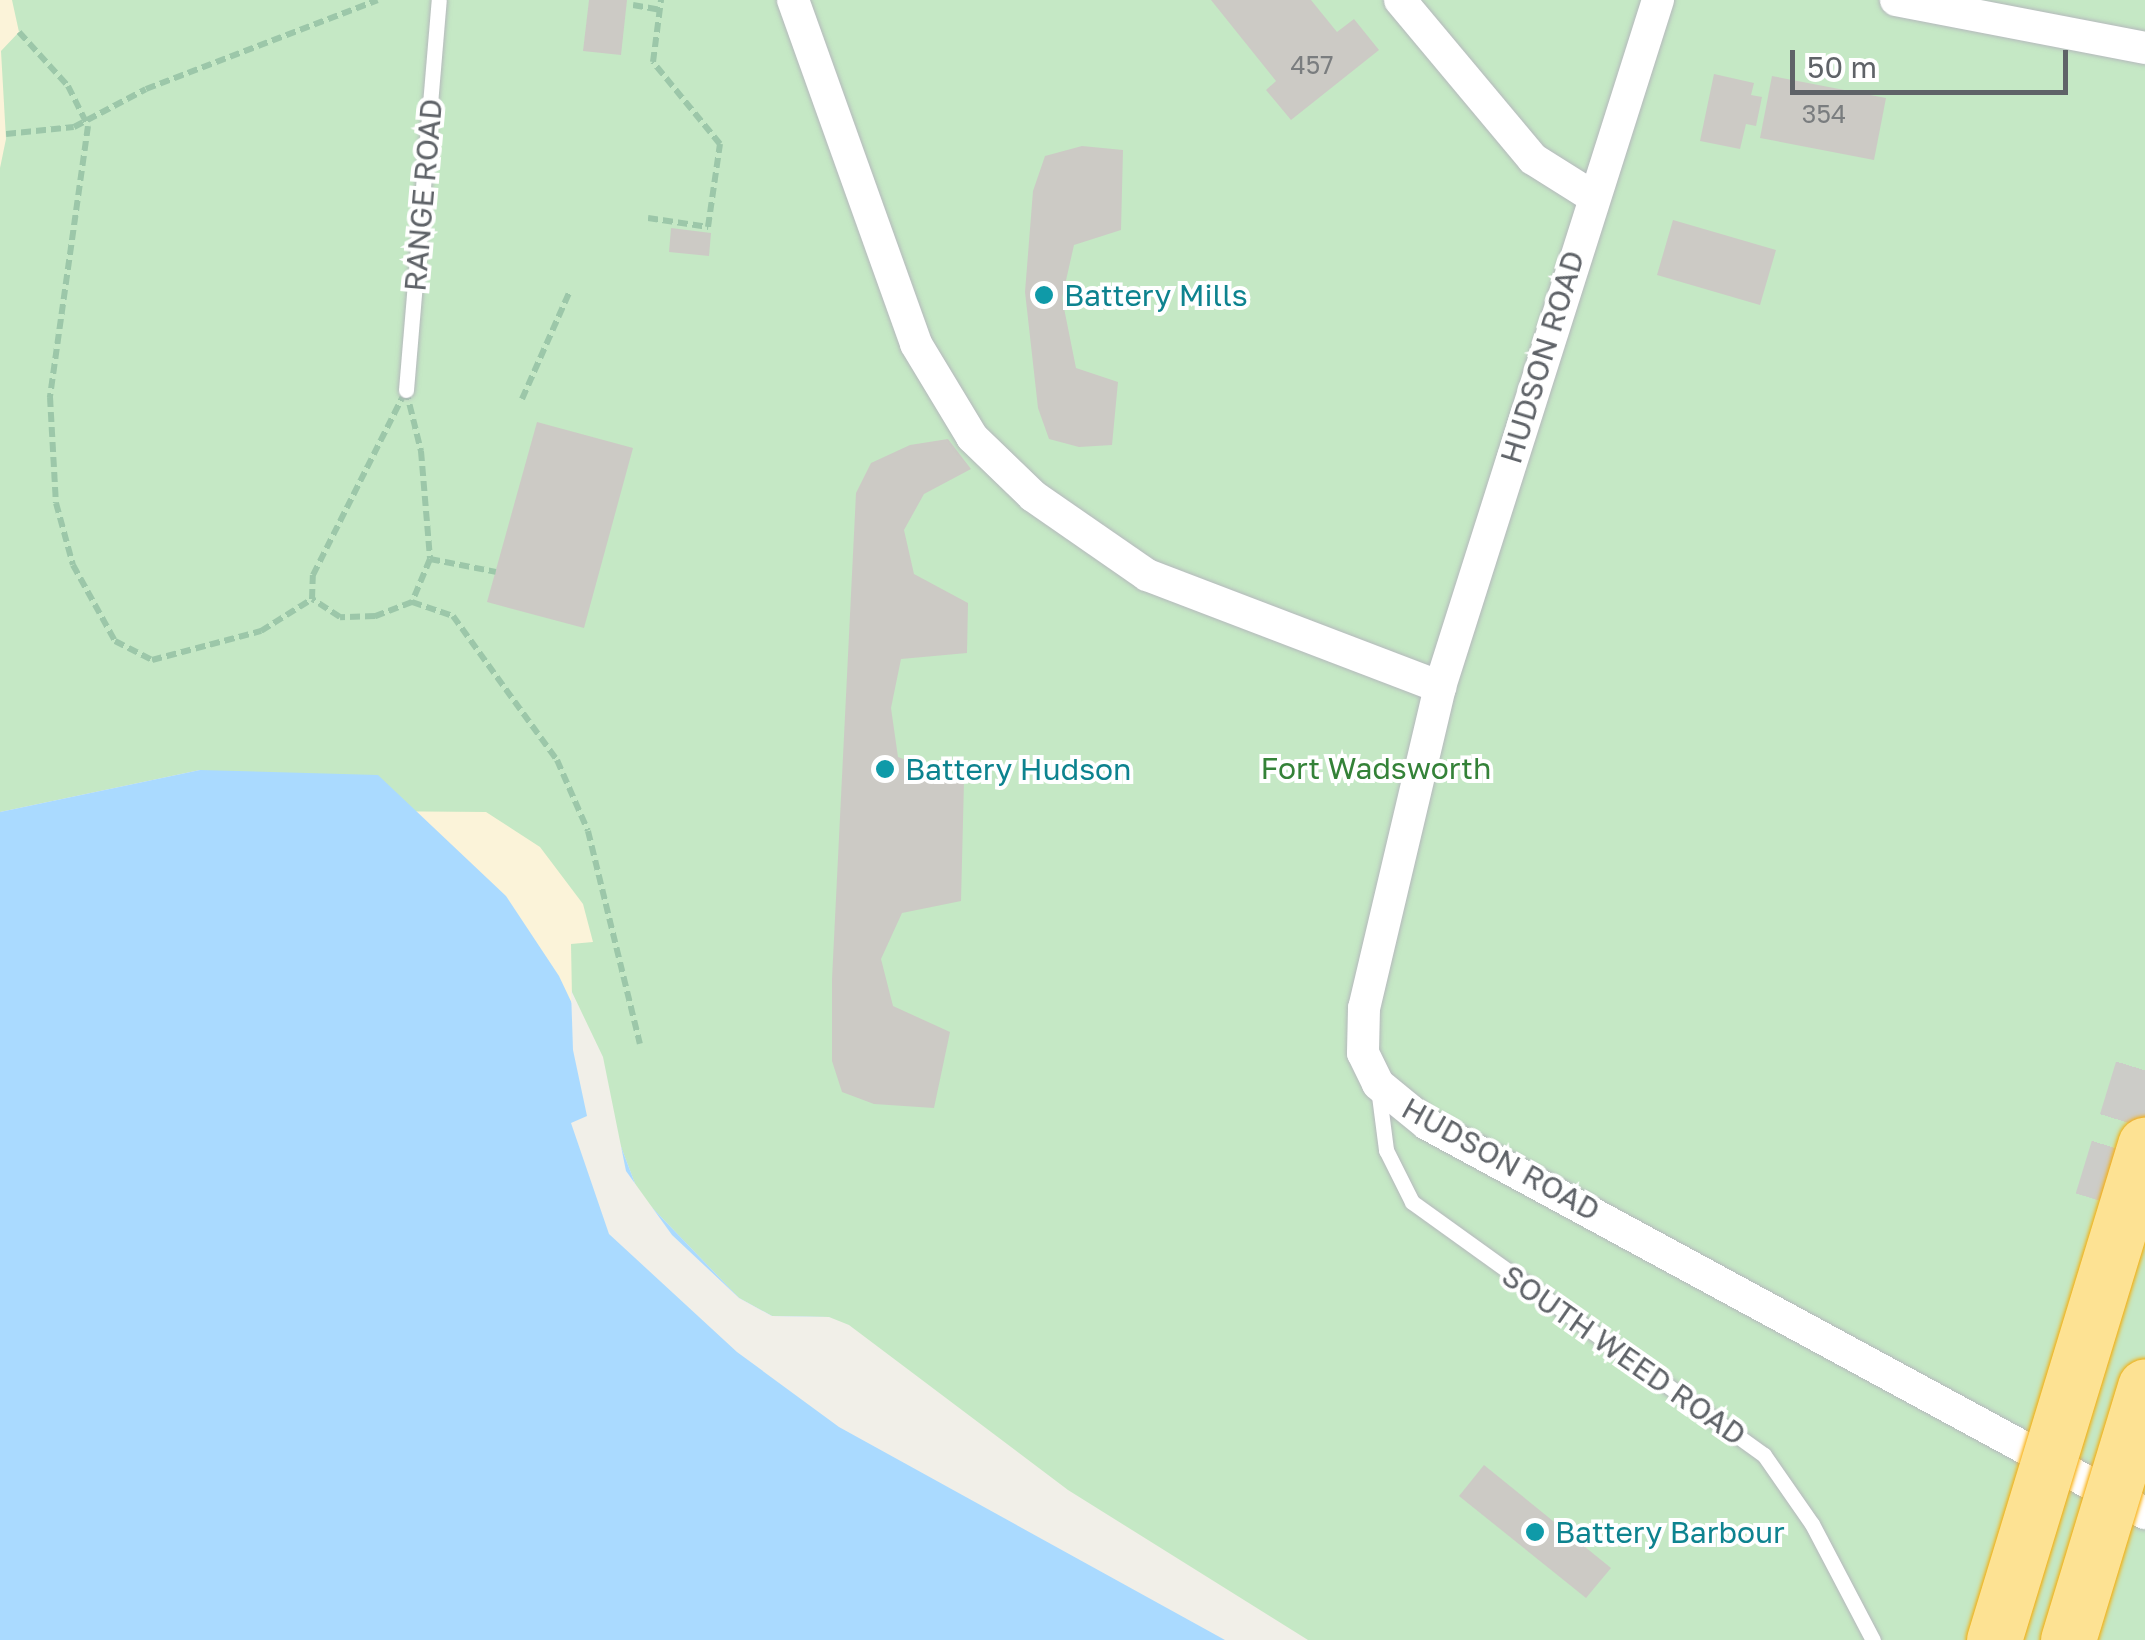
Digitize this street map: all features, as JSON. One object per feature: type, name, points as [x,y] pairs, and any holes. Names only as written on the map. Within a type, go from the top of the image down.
[{"type":"highway","points":[[1994,1640],[2145,1145]]},
{"type":"highway","points":[[2031,1640],[2145,1267]]},
{"type":"highway","points":[[2068,1640],[2145,1386]]},
{"type":"street","points":[[794,0],[916,344],[972,438],[1033,496],[1148,575],[1440,687]]},
{"type":"street","points":[[1400,0],[1533,159],[1592,196]]},
{"type":"street","name":"HUDSON ROAD","points":[[1658,0],[1592,196],[1440,687],[1364,1008],[1363,1054],[1378,1084],[1427,1124],[2145,1513]]},
{"type":"street","points":[[1904,1],[2145,48]]},
{"type":"lane","name":"RANGE ROAD","points":[[406,390],[439,0]]},
{"type":"lane","name":"SOUTH WEED ROAD","points":[[1378,1084],[1386,1150],[1412,1202],[1764,1455],[1812,1524],[1873,1640]]},
{"type":"path","points":[[6,134],[46,135],[86,120],[146,89],[378,0]]},
{"type":"path","points":[[648,218],[708,227],[720,144],[653,62],[660,0]]},
{"type":"path","points":[[633,5],[660,10]]},
{"type":"path","points":[[19,32],[68,86],[86,120],[88,143],[50,397],[56,504],[74,565],[115,641],[152,660],[262,631],[312,600]]},
{"type":"path","points":[[522,400],[569,292]]},
{"type":"path","points":[[312,600],[313,575],[328,539],[406,390]]},
{"type":"path","points":[[406,390],[421,450],[430,558],[412,602]]},
{"type":"path","points":[[430,558],[496,572]]},
{"type":"path","points":[[312,600],[340,617],[375,616],[412,602],[453,616],[557,760],[588,831],[640,1044]]},
{"type":"green space","name":"Fort Wadsworth","points":[[0,0],[2145,0],[2145,1640],[1303,1640],[1065,1494],[829,1317],[772,1316],[739,1298],[639,1194],[612,1123],[604,1071],[200,770],[0,812]]},
{"type":"sand","points":[[0,0],[12,0],[19,32],[1,51],[6,139],[0,168]]},
{"type":"sand","points":[[361,811],[486,812],[540,847],[583,904],[593,942],[571,944],[573,1050]]},
{"type":"water","points":[[200,770],[378,775],[506,896],[559,976],[604,1071],[612,1123],[639,1194],[739,1298],[772,1316],[829,1317],[1065,1494],[1303,1640],[0,1640],[0,812]]},
{"type":"pier","points":[[571,990],[603,1057],[626,1171],[672,1235],[739,1298],[772,1316],[829,1317],[849,1325],[1068,1490],[1308,1640],[1225,1640],[839,1427],[737,1352],[609,1234],[571,1123],[587,1116],[573,1050]]},
{"type":"building","points":[[589,0],[627,0],[621,55],[583,51]]},
{"type":"building","points":[[1211,0],[1311,0],[1337,32],[1354,19],[1379,50],[1291,120],[1266,90],[1276,81]]},
{"type":"building","points":[[1714,74],[1754,83],[1751,95],[1762,97],[1756,126],[1746,124],[1740,149],[1700,141]]},
{"type":"building","points":[[1772,76],[1886,98],[1874,160],[1760,138]]},
{"type":"building","name":"Battery Mills","points":[[1082,146],[1123,150],[1121,230],[1074,245],[1062,298],[1076,368],[1118,382],[1112,445],[1079,447],[1049,439],[1038,408],[1025,292],[1033,191],[1045,156]]},
{"type":"building","points":[[1673,220],[1776,250],[1760,305],[1657,275]]},
{"type":"building","points":[[671,228],[711,233],[709,256],[669,252]]},
{"type":"building","points":[[537,422],[633,448],[584,628],[487,602]]},
{"type":"building","name":"Battery Hudson","points":[[948,439],[971,469],[924,494],[904,530],[914,574],[968,603],[967,653],[901,659],[891,708],[898,757],[964,781],[961,901],[902,913],[881,959],[893,1006],[950,1032],[934,1108],[874,1104],[842,1092],[832,1061],[832,979],[856,493],[871,463],[910,445]]},
{"type":"building","name":"Battery Barbour","points":[[1484,1465],[1611,1568],[1586,1598],[1459,1496]]},
{"type":"tunnel","points":[[2102,1201],[2145,1060]]},
{"type":"place","name":"Battery Mills","points":[[1044,295]]},
{"type":"place","name":"Battery Hudson","points":[[885,769]]},
{"type":"place","name":"Battery Barbour","points":[[1535,1532]]}]
